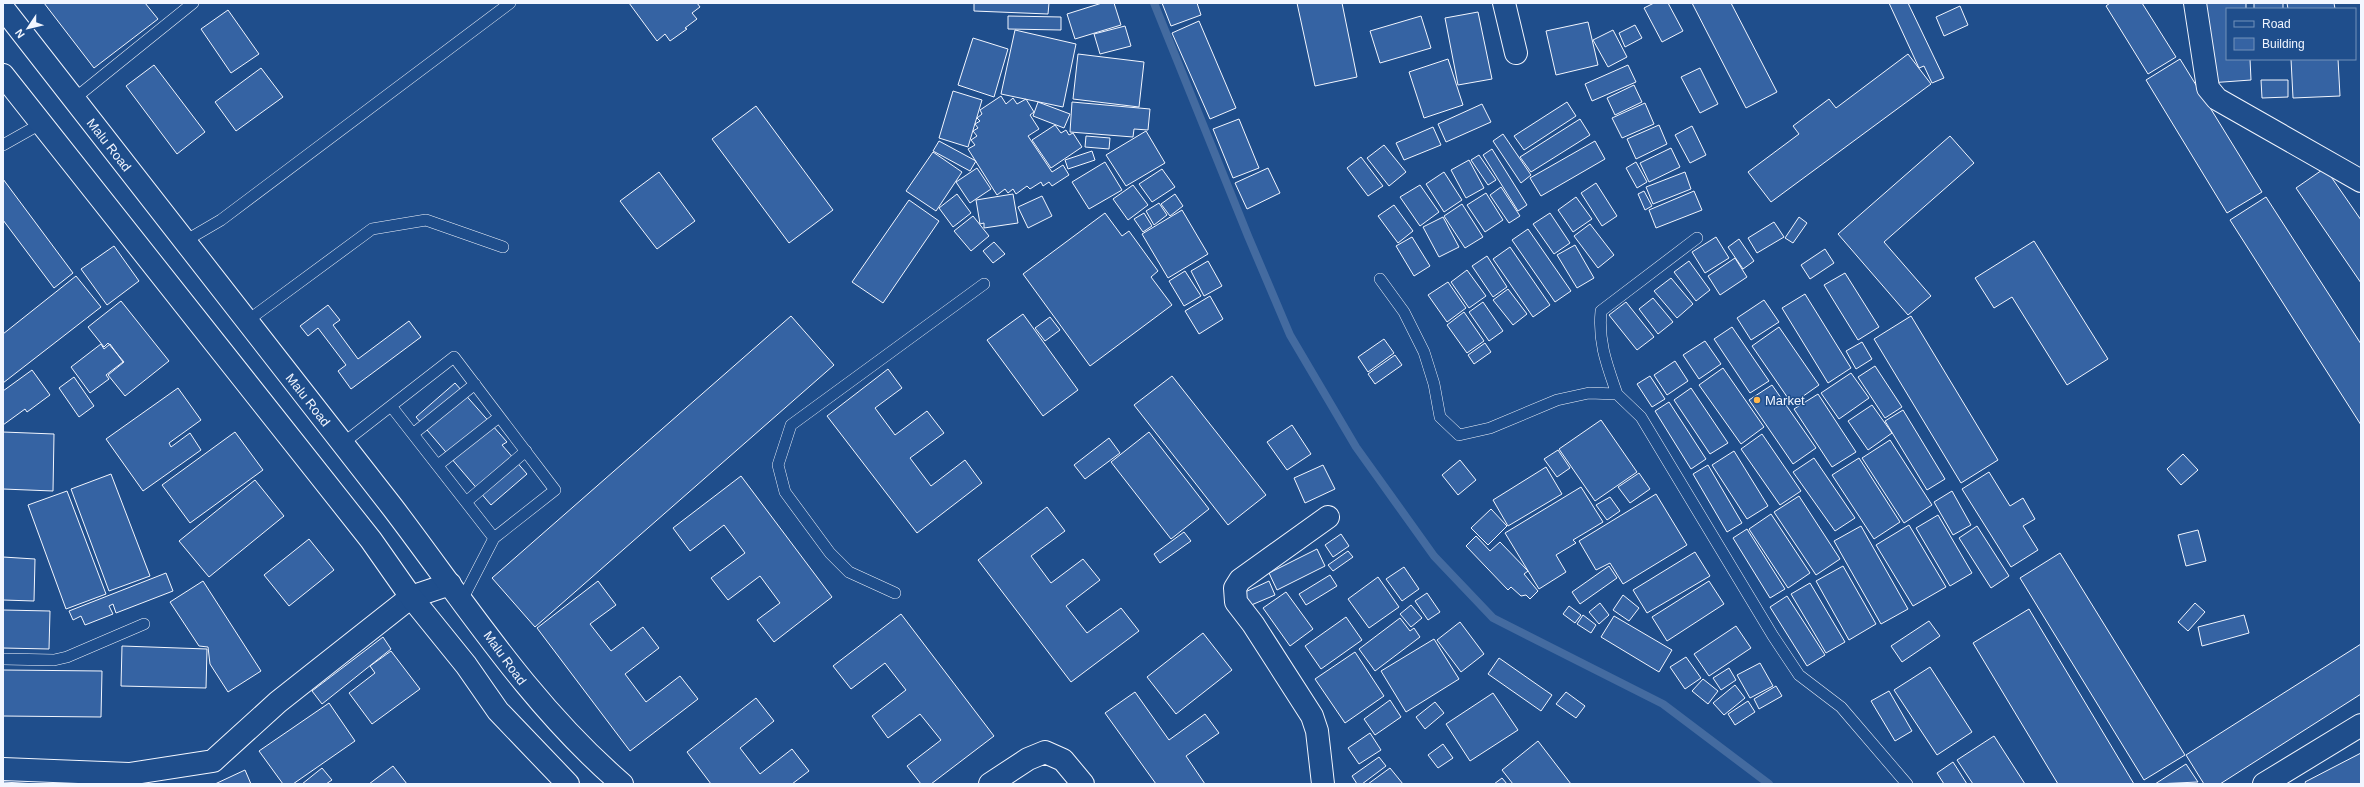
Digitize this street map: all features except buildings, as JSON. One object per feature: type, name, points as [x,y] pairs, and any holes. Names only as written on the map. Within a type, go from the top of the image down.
[{"type":"main road","points":[[1504,3],[1516,53]]},
{"type":"main road","points":[[2195,3],[2208,88],[2217,99],[2361,181]]},
{"type":"main road","name":"Malu Road","points":[[3,8],[456,592],[517,676],[585,753],[622,784]]},
{"type":"main road","points":[[3,74],[370,540],[411,597],[466,665],[498,711],[568,784]]},
{"type":"main road","points":[[1323,784],[1317,730],[1312,716],[1253,624],[1236,602],[1235,588],[1240,580],[1328,517]]},
{"type":"main road","points":[[3,770],[129,774],[213,761],[278,702],[411,597],[456,592]]},
{"type":"main road","points":[[2264,784],[2361,726]]},
{"type":"main road","points":[[990,784],[1028,759],[1045,752],[1063,760],[1083,784]]},
{"type":"lane","points":[[74,99],[193,3]]},
{"type":"lane","points":[[185,241],[221,220],[510,3]]},
{"type":"lane","points":[[3,145],[42,123]]},
{"type":"lane","points":[[246,321],[372,229],[426,220],[503,247]]},
{"type":"lane","points":[[1697,238],[1601,311],[1599,326],[1601,350],[1617,394],[1641,417],[1772,636],[1799,675],[1841,707],[1907,784]]},
{"type":"lane","points":[[1380,279],[1404,312],[1424,352],[1434,384],[1440,417],[1459,435],[1490,428],[1557,400],[1589,393],[1617,394]]},
{"type":"lane","points":[[895,593],[849,572],[830,553],[785,492],[778,465],[791,425],[984,284]]},
{"type":"lane","points":[[342,444],[454,356],[555,490],[494,538],[456,592]]},
{"type":"lane","points":[[413,434],[475,384]]},
{"type":"lane","points":[[391,406],[494,538]]},
{"type":"lane","points":[[438,466],[499,417]]},
{"type":"lane","points":[[466,502],[526,452]]},
{"type":"lane","points":[[3,659],[54,660],[67,657],[144,624]]},
{"type":"waterway","points":[[1154,3],[1248,236],[1290,335],[1356,447],[1434,556],[1493,618],[1663,704],[1769,784]]},
{"type":"place","name":"Market","points":[[1757,400]]}]
